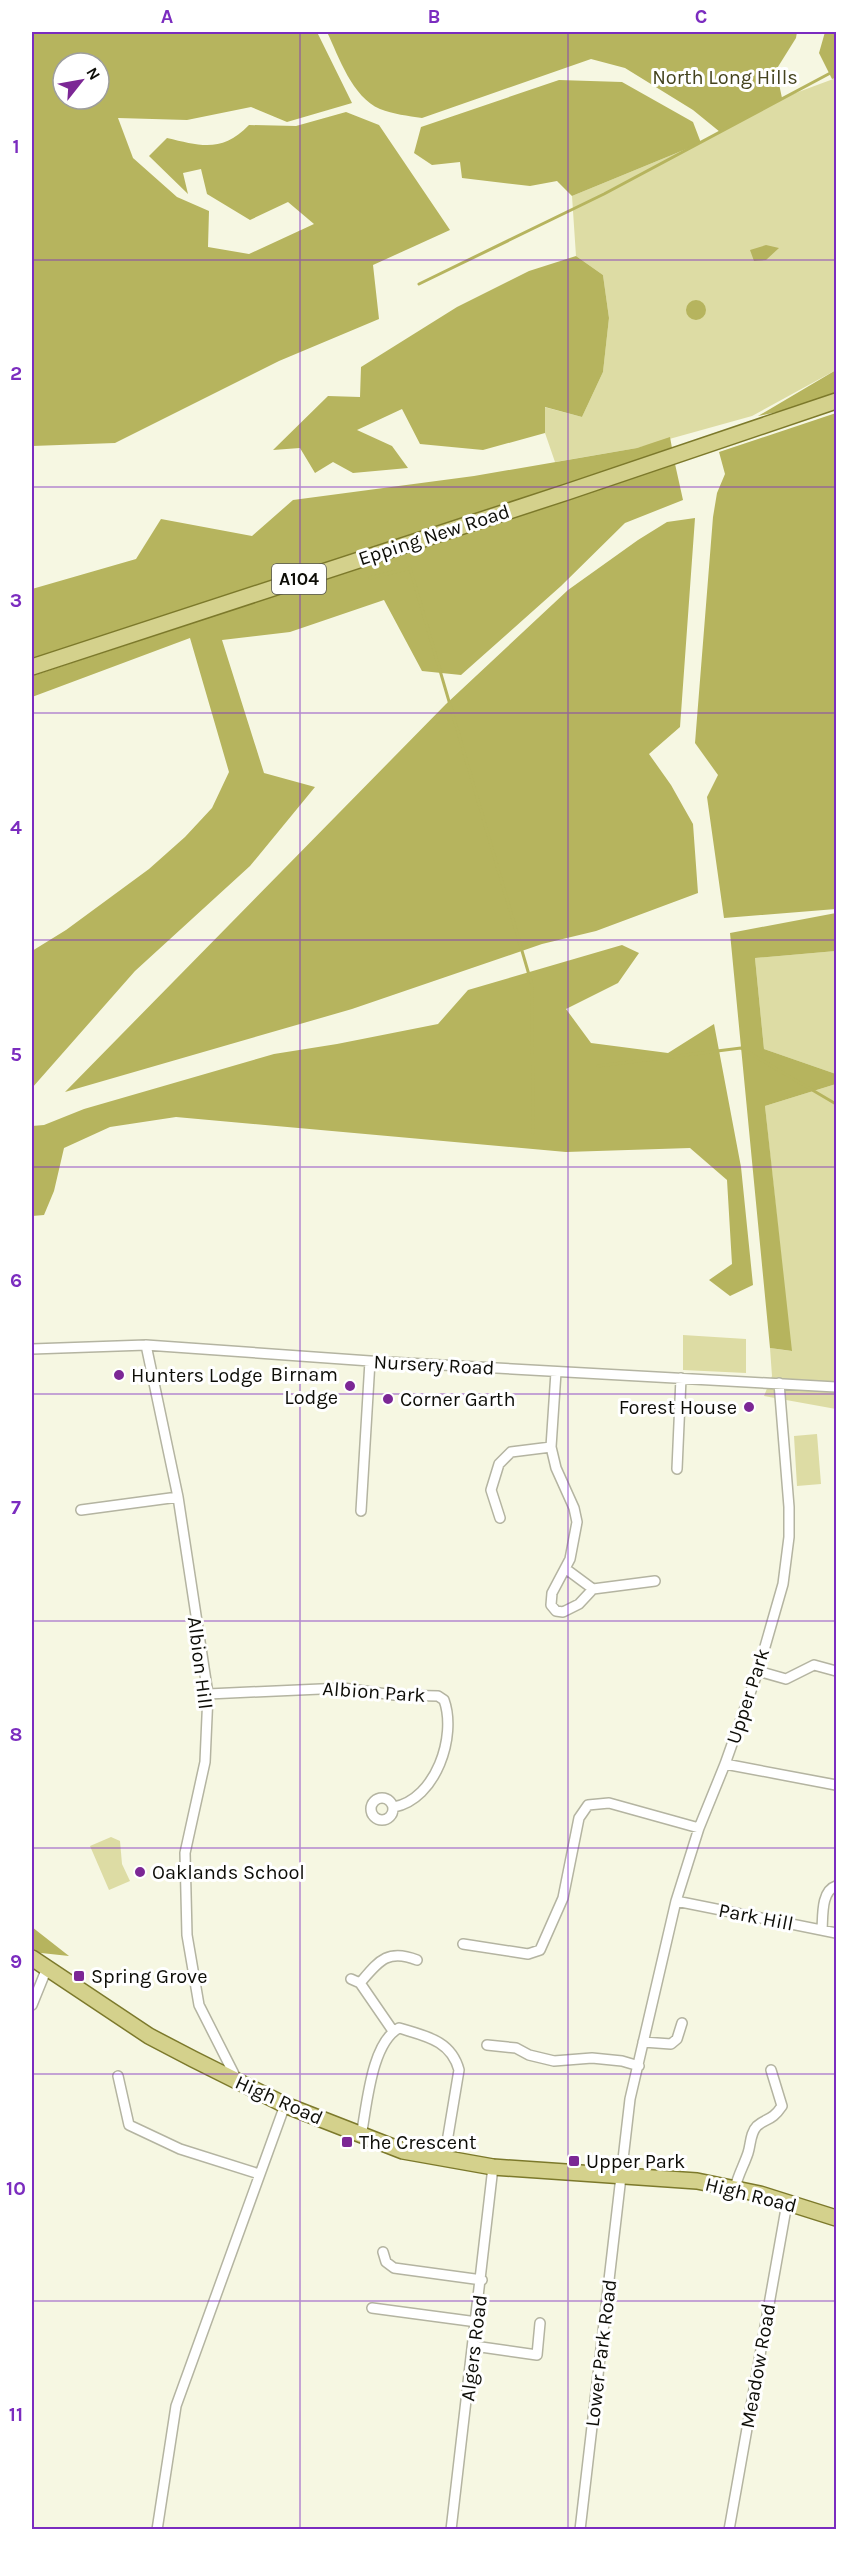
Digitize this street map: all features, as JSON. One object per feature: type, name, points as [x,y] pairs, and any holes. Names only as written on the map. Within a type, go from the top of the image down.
[{"type":"main road","name":"Epping New Road","points":[[32,667],[837,401]]},
{"type":"main road","name":"High Road","points":[[32,1958],[149,2036],[235,2081],[285,2105],[403,2151],[493,2167],[697,2181],[735,2188],[837,2218]]},
{"type":"street","name":"Nursery Road","points":[[32,1349],[146,1345],[370,1361],[837,1387]]},
{"type":"street","name":"Albion Hill","points":[[146,1345],[178,1497],[208,1694],[205,1762],[185,1853],[187,1935],[199,2005],[234,2074],[235,2081]]},
{"type":"street","points":[[361,1511],[370,1361]]},
{"type":"street","points":[[556,1372],[552,1447],[556,1468],[574,1508],[577,1522],[566,1569],[549,1601],[553,1609],[568,1611],[589,1596],[593,1589]]},
{"type":"street","points":[[677,1469],[681,1378]]},
{"type":"street","name":"Upper Park","points":[[621,2177],[630,2099],[676,1901],[699,1828],[725,1764],[758,1671],[783,1584],[789,1537],[789,1507],[779,1383]]},
{"type":"street","points":[[500,1518],[491,1490],[499,1464],[512,1452],[552,1447]]},
{"type":"street","points":[[81,1510],[178,1497]]},
{"type":"street","points":[[566,1569],[593,1589],[655,1581]]},
{"type":"street","points":[[758,1671],[786,1679],[814,1665],[837,1671]]},
{"type":"street","name":"Albion Park","points":[[208,1694],[343,1688],[394,1695],[438,1696],[444,1700],[448,1710],[448,1735],[431,1782],[420,1794],[394,1807]]},
{"type":"street","points":[[725,1764],[837,1785]]},
{"type":"street","points":[[463,1944],[528,1954],[540,1950],[563,1898],[572,1865],[579,1818],[588,1805],[609,1803],[699,1828]]},
{"type":"street","points":[[822,1930],[826,1895],[832,1887],[837,1886]]},
{"type":"street","name":"Park Hill","points":[[676,1901],[837,1933]]},
{"type":"street","points":[[393,2031],[356,1981],[380,1960],[402,1954],[417,1960]]},
{"type":"street","points":[[32,2005],[47,1968]]},
{"type":"street","points":[[643,2042],[671,2044],[677,2039],[682,2023]]},
{"type":"street","points":[[361,2136],[377,2054],[383,2041],[399,2028],[446,2045],[456,2057],[459,2070],[444,2160]]},
{"type":"street","points":[[487,2045],[516,2048],[529,2055],[554,2061],[592,2058],[622,2061],[639,2066]]},
{"type":"street","points":[[735,2188],[753,2132],[758,2124],[776,2115],[782,2106],[771,2070]]},
{"type":"street","points":[[118,2076],[129,2125],[180,2149],[259,2174]]},
{"type":"street","points":[[157,2529],[176,2406],[285,2105]]},
{"type":"street","name":"Algers Road","points":[[451,2529],[482,2280],[493,2167]]},
{"type":"street","name":"Lower Park Road","points":[[580,2529],[621,2177]]},
{"type":"street","name":"Meadow Road","points":[[729,2529],[787,2203]]},
{"type":"street","points":[[383,2252],[386,2262],[394,2268],[482,2280]]},
{"type":"street","points":[[372,2308],[477,2322]]},
{"type":"street","points":[[474,2346],[537,2355],[540,2323]]},
{"type":"shaded area","points":[[32,32],[317,32],[352,103],[287,122],[251,107],[187,120],[118,118],[133,158],[177,197],[209,211],[208,247],[249,254],[314,224],[288,202],[250,220],[207,194],[201,169],[183,173],[188,194],[149,156],[167,138],[201,145],[220,144],[230,140],[249,125],[296,126],[346,112],[379,125],[450,230],[373,265],[379,319],[279,361],[115,443],[32,446]]},
{"type":"shaded area","name":"North Long Hills","points":[[327,32],[797,32],[796,38],[776,70],[782,98],[720,132],[693,110],[625,68],[591,59],[422,118],[401,115],[380,109],[362,95],[354,86]]},
{"type":"shaded area","points":[[825,32],[836,32],[836,78],[832,79],[819,53]]},
{"type":"shaded area","points":[[836,78],[836,370],[752,416],[637,448],[555,462],[545,433],[544,407],[582,417],[603,372],[609,318],[603,275],[576,256],[572,196],[701,143],[782,98]]},
{"type":"shaded area","points":[[559,80],[622,82],[693,122],[701,143],[572,196],[557,181],[530,186],[462,178],[460,162],[432,165],[414,153],[421,127]]},
{"type":"shaded area","points":[[766,245],[779,248],[766,260],[754,261],[750,250]]},
{"type":"shaded area","points":[[576,256],[603,275],[609,318],[603,372],[582,417],[545,407],[545,433],[483,450],[420,444],[402,409],[357,430],[392,446],[408,468],[353,473],[333,462],[315,473],[300,448],[273,450],[328,396],[360,397],[361,367],[457,307],[529,271]]},
{"type":"shaded area","points":[[696,300],[703,303],[706,310],[703,317],[696,320],[689,317],[686,310],[689,303]]},
{"type":"shaded area","points":[[836,370],[836,394],[796,408],[758,416]]},
{"type":"shaded area","points":[[836,413],[836,909],[724,918],[707,797],[718,775],[695,743],[713,517],[717,493],[725,474],[719,452]]},
{"type":"shaded area","points":[[670,437],[672,448],[32,660],[32,589],[136,559],[161,519],[252,536],[293,500],[474,476],[637,448]]},
{"type":"shaded area","points":[[675,464],[683,500],[625,523],[561,586],[461,675],[422,671],[384,600],[290,632],[222,640],[264,773],[315,787],[250,866],[135,971],[32,1088],[32,951],[66,930],[149,869],[185,837],[212,808],[229,772],[190,638],[32,697],[32,676]]},
{"type":"shaded area","points":[[695,518],[680,727],[649,754],[671,785],[693,824],[698,893],[596,931],[542,944],[352,1009],[65,1092],[446,704],[568,590],[667,522]]},
{"type":"shaded area","points":[[836,913],[836,951],[755,958],[764,1049],[836,1074],[836,1084],[765,1106],[792,1351],[770,1348],[730,933]]},
{"type":"shaded area","points":[[622,945],[639,953],[618,983],[566,1009],[591,1043],[668,1053],[714,1024],[741,1167],[753,1285],[730,1296],[709,1280],[732,1264],[727,1180],[690,1148],[566,1152],[176,1117],[110,1127],[64,1148],[54,1191],[44,1215],[32,1216],[32,1126],[44,1125],[84,1109],[274,1054],[438,1024],[468,990]]},
{"type":"shaded area","points":[[836,951],[836,1074],[764,1049],[755,958]]},
{"type":"shaded area","points":[[836,1084],[836,1409],[764,1396],[772,1376],[770,1348],[791,1351],[765,1106]]},
{"type":"shaded area","points":[[683,1335],[746,1339],[746,1373],[683,1370]]},
{"type":"shaded area","points":[[817,1434],[821,1484],[797,1486],[794,1436]]},
{"type":"shaded area","points":[[111,1837],[120,1841],[122,1864],[130,1881],[109,1890],[90,1846]]},
{"type":"shaded area","points":[[32,1927],[69,1956],[32,1952]]},
{"type":"waterway","points":[[419,284],[604,194],[836,70]]},
{"type":"waterway","points":[[370,578],[410,568],[532,985],[533,1133]]},
{"type":"waterway","points":[[598,1066],[741,1048],[836,1104]]},
{"type":"place","name":"Hunters Lodge","points":[[119,1375]]},
{"type":"place","name":"Birnam Lodge","points":[[350,1386]]},
{"type":"place","name":"Corner Garth","points":[[388,1399]]},
{"type":"place","name":"Forest House","points":[[749,1407]]},
{"type":"place","name":"Oaklands School","points":[[140,1872]]},
{"type":"place","name":"Spring Grove","points":[[79,1976]]},
{"type":"place","name":"The Crescent","points":[[347,2142]]},
{"type":"place","name":"Upper Park","points":[[574,2161]]}]
